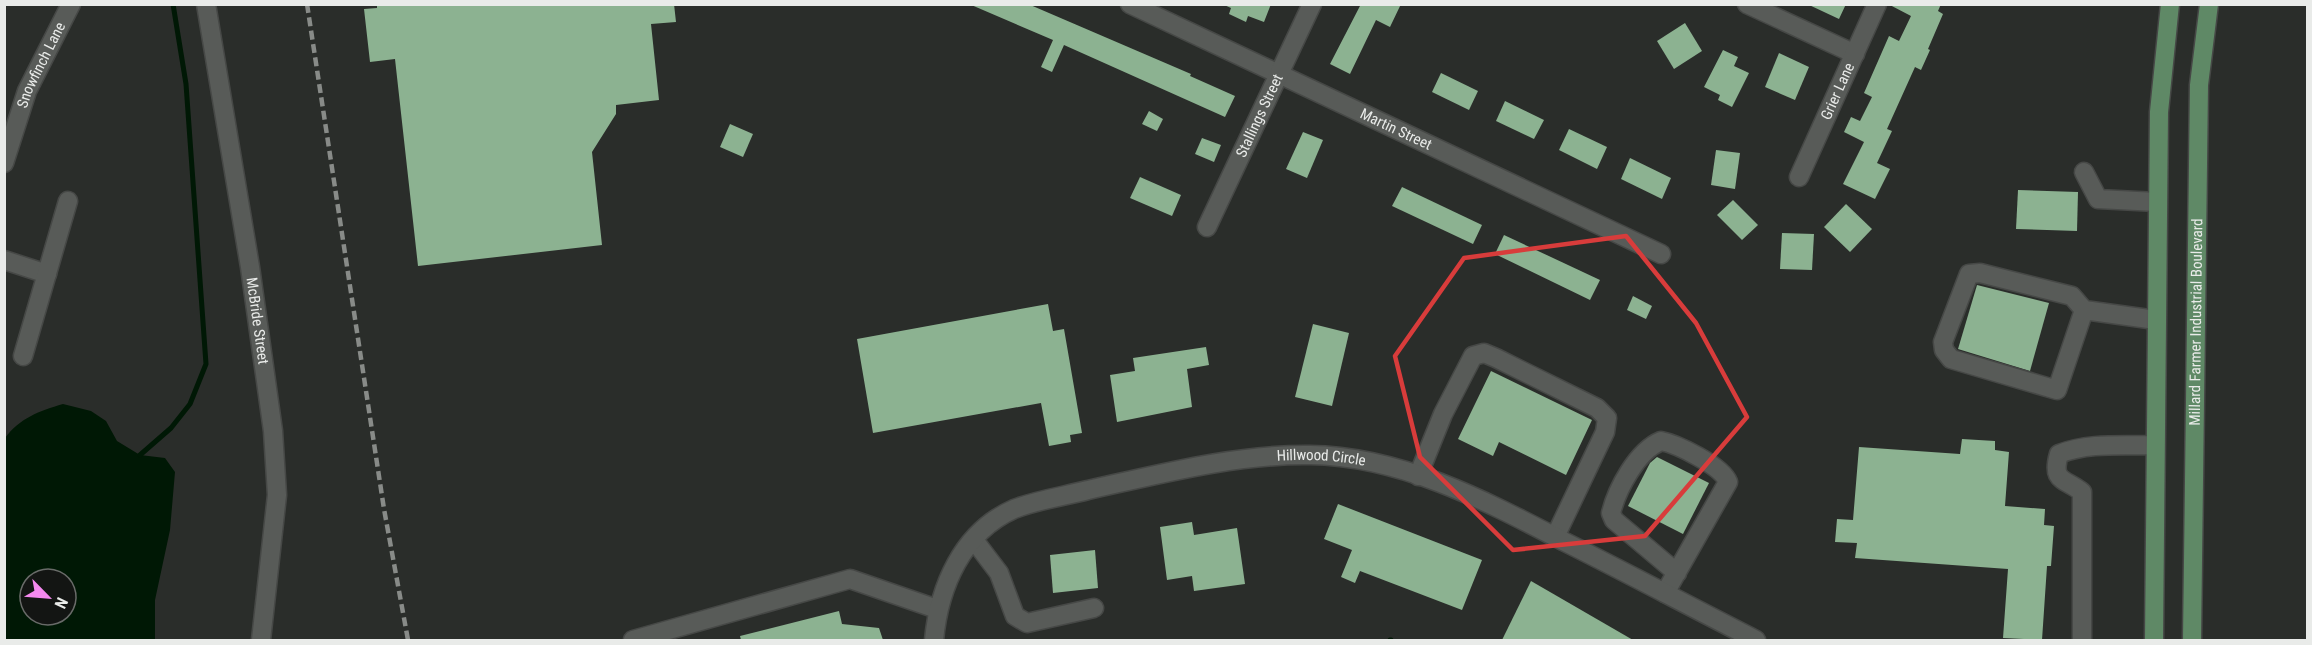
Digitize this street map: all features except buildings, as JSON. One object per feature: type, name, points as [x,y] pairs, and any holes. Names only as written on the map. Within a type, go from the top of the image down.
[{"type":"main road","points":[[2154,640],[2159,112],[2170,4]]},
{"type":"main road","name":"Millard Farmer Industrial Boulevard","points":[[2192,640],[2199,85],[2209,4]]},
{"type":"main road","points":[[2147,640],[2155,601]]},
{"type":"street","name":"Snowfinch Lane","points":[[4,163],[27,91],[71,4]]},
{"type":"street","name":"McBride Street","points":[[206,4],[251,278],[273,431],[277,495],[261,640]]},
{"type":"street","name":"Martin Street","points":[[1130,4],[1661,254]]},
{"type":"street","name":"Stallings Street","points":[[1207,227],[1312,4]]},
{"type":"street","points":[[1747,4],[1855,54]]},
{"type":"street","name":"Grier Lane","points":[[1799,177],[1877,4]]},
{"type":"street","points":[[2084,172],[2098,199],[2157,202]]},
{"type":"street","points":[[23,356],[68,201]]},
{"type":"street","points":[[4,260],[47,274]]},
{"type":"street","points":[[2084,309],[2057,390],[1952,359],[1944,350],[1943,342],[1969,274],[1980,273],[2073,296],[2084,309],[2156,320]]},
{"type":"street","points":[[1418,476],[1443,414],[1473,356],[1484,353],[1496,358],[1597,408],[1606,418],[1605,432],[1555,537]]},
{"type":"street","points":[[1665,593],[1677,573],[1728,482],[1726,475],[1691,453],[1661,441],[1650,446],[1635,465],[1611,513],[1614,520],[1677,573]]},
{"type":"street","points":[[2082,640],[2082,492],[2060,479],[2055,469],[2059,454],[2072,449],[2101,446],[2155,445]]},
{"type":"street","name":"Hillwood Circle","points":[[934,640],[937,609],[956,561],[985,527],[1015,509],[1111,485],[1251,459],[1310,455],[1364,460],[1418,476],[1480,499],[1756,640]]},
{"type":"street","points":[[974,540],[999,573],[1015,615],[1027,623],[1094,608]]},
{"type":"street","points":[[633,640],[850,579],[937,609]]},
{"type":"highlighted area","points":[[1626,236],[1696,323],[1747,417],[1645,536],[1513,550],[1420,457],[1395,356],[1464,258]]},
{"type":"shaded area","points":[[63,404],[91,411],[106,421],[117,441],[140,455],[165,458],[175,472],[170,530],[155,600],[155,640],[5,640],[5,438],[17,425],[38,413]]},
{"type":"waterway","points":[[140,455],[171,428],[190,404],[206,364],[186,84],[173,4]]},
{"type":"railway","points":[[307,4],[384,509],[408,640]]}]
